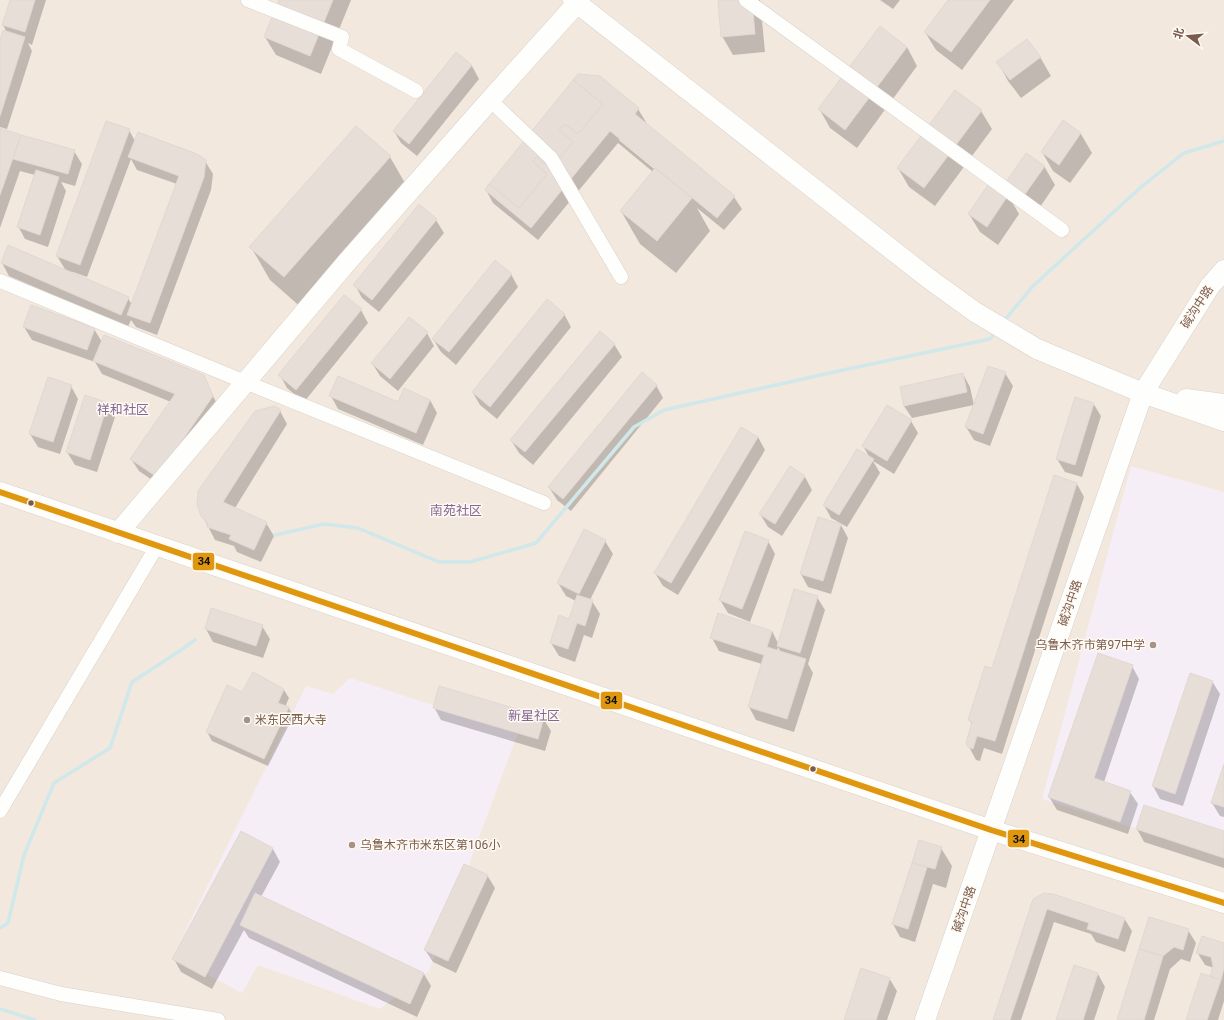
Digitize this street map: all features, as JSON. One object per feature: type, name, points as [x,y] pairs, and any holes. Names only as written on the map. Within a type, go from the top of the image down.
[{"type":"street","points":[[248,0],[342,37],[338,49],[416,91]]},
{"type":"street","points":[[746,0],[1062,230]]},
{"type":"street","points":[[118,533],[347,262],[577,1],[928,278],[975,312],[1037,350],[1143,393],[1224,421]]},
{"type":"street","points":[[490,100],[551,158],[620,277]]},
{"type":"street","name":"碱沟中路","points":[[925,1020],[1143,393],[1210,286],[1224,270]]},
{"type":"street","points":[[0,281],[544,503]]},
{"type":"street","points":[[1143,393],[1224,404]]},
{"type":"street","points":[[0,492],[991,830],[1224,903]]},
{"type":"street","points":[[0,811],[157,546]]},
{"type":"street","points":[[0,978],[61,994],[218,1020]]},
{"type":"shaded area","points":[[0,0],[1224,0],[1224,1020],[0,1020]]},
{"type":"shaded area","name":"乌鲁木齐市第97中学","points":[[1131,466],[1224,492],[1224,856],[1042,799]]},
{"type":"shaded area","name":"乌鲁木齐市米东区第106小","points":[[350,678],[518,733],[429,971],[380,1009],[258,965],[242,993],[173,956],[306,686],[333,694]]},
{"type":"building","points":[[10,0],[35,0],[25,32],[2,25]]},
{"type":"building","points":[[279,0],[333,0],[310,56],[264,37]]},
{"type":"building","points":[[718,0],[752,0],[755,34],[721,37]]},
{"type":"building","points":[[948,0],[990,0],[951,52],[924,32]]},
{"type":"building","points":[[880,26],[907,47],[845,130],[818,109]]},
{"type":"building","points":[[3,30],[25,37],[0,116],[0,40]]},
{"type":"building","points":[[1027,39],[1041,57],[1010,80],[996,62]]},
{"type":"building","points":[[456,52],[472,65],[409,144],[393,131]]},
{"type":"building","points":[[578,74],[600,76],[639,108],[635,114],[735,196],[717,218],[610,131],[531,228],[485,190],[489,184],[519,208],[547,174],[533,162],[536,157],[551,169],[573,142],[559,130],[564,124],[578,134],[603,104],[573,80]]},
{"type":"building","points":[[573,80],[603,104],[578,134],[564,124],[559,130],[573,142],[551,169],[536,157],[533,162],[547,174],[519,208],[489,184]]},
{"type":"building","points":[[955,90],[982,110],[924,188],[897,168]]},
{"type":"building","points":[[1063,120],[1081,133],[1059,165],[1041,152]]},
{"type":"building","points":[[106,121],[130,129],[80,265],[56,256]]},
{"type":"building","points":[[356,126],[391,156],[284,277],[249,247]]},
{"type":"building","points":[[0,128],[21,135],[0,195]]},
{"type":"building","points":[[138,132],[197,154],[206,160],[204,177],[150,323],[127,315],[179,176],[128,157]]},
{"type":"building","points":[[21,135],[75,150],[68,174],[13,159]]},
{"type":"building","points":[[1026,153],[1045,166],[1023,197],[1004,185]]},
{"type":"building","points":[[655,168],[692,198],[657,241],[620,211]]},
{"type":"building","points":[[36,170],[59,177],[40,235],[17,227]]},
{"type":"building","points":[[990,182],[1009,194],[987,227],[968,214]]},
{"type":"building","points":[[419,204],[437,219],[372,300],[353,285]]},
{"type":"building","points":[[8,245],[129,297],[121,315],[1,263]]},
{"type":"building","points":[[495,260],[512,274],[449,352],[432,339]]},
{"type":"building","points":[[344,295],[362,309],[296,390],[278,375]]},
{"type":"building","points":[[547,299],[565,314],[490,407],[472,392]]},
{"type":"building","points":[[31,305],[95,328],[87,350],[23,327]]},
{"type":"building","points":[[409,317],[428,332],[390,379],[371,363]]},
{"type":"building","points":[[600,331],[615,344],[525,452],[510,440]]},
{"type":"building","points":[[104,335],[204,375],[213,396],[157,477],[130,459],[175,394],[93,361]]},
{"type":"building","points":[[988,366],[1006,372],[983,434],[965,427]]},
{"type":"building","points":[[642,372],[657,385],[563,499],[548,487]]},
{"type":"building","points":[[963,373],[967,392],[904,406],[900,387]]},
{"type":"building","points":[[338,376],[398,402],[404,388],[430,400],[416,433],[329,396]]},
{"type":"building","points":[[48,377],[72,385],[53,442],[29,434]]},
{"type":"building","points":[[85,395],[108,403],[90,460],[66,452]]},
{"type":"building","points":[[1075,397],[1094,403],[1075,465],[1056,459]]},
{"type":"building","points":[[887,405],[912,420],[887,461],[862,446]]},
{"type":"building","points":[[275,406],[281,410],[223,502],[267,522],[254,550],[229,539],[231,535],[207,527],[208,524],[201,516],[197,505],[198,491],[255,411]]},
{"type":"building","points":[[741,427],[758,437],[671,583],[654,573]]},
{"type":"building","points":[[857,449],[874,459],[839,515],[823,505]]},
{"type":"building","points":[[790,466],[805,476],[775,524],[759,514]]},
{"type":"building","points":[[1054,475],[1077,483],[995,741],[977,736],[973,749],[968,747],[966,743],[972,722],[968,720],[985,666],[992,668]]},
{"type":"building","points":[[818,517],[841,524],[823,581],[800,574]]},
{"type":"building","points":[[584,529],[606,540],[579,594],[557,583]]},
{"type":"building","points":[[745,531],[769,540],[742,609],[719,600]]},
{"type":"building","points":[[794,589],[818,596],[800,653],[777,646]]},
{"type":"building","points":[[577,595],[593,600],[585,626],[577,623],[568,649],[550,643],[559,615],[569,619]]},
{"type":"building","points":[[211,608],[263,625],[256,646],[205,629]]},
{"type":"building","points":[[718,613],[772,631],[767,647],[806,659],[787,719],[748,707],[764,655],[710,638]]},
{"type":"building","points":[[1098,653],[1133,665],[1094,778],[1131,791],[1120,822],[1048,797]]},
{"type":"building","name":"米东区西大寺","points":[[253,672],[284,689],[278,703],[289,707],[264,759],[206,732],[227,685],[242,692]]},
{"type":"building","points":[[1190,673],[1213,681],[1175,794],[1152,786]]},
{"type":"building","points":[[439,686],[544,717],[538,739],[433,708]]},
{"type":"building","points":[[1224,764],[1224,807],[1211,803]]},
{"type":"building","points":[[1144,805],[1224,831],[1224,858],[1136,829]]},
{"type":"building","points":[[241,831],[273,848],[205,977],[172,959]]},
{"type":"building","points":[[919,840],[942,847],[935,869],[912,863]]},
{"type":"building","points":[[912,863],[927,867],[908,929],[892,924]]},
{"type":"building","points":[[464,864],[488,875],[448,961],[424,950]]},
{"type":"building","points":[[255,893],[424,973],[410,1004],[240,925]]},
{"type":"building","points":[[1044,893],[1053,894],[1125,918],[1118,939],[1087,929],[1089,923],[1047,909],[1010,1020],[993,1020],[1033,899]]},
{"type":"building","points":[[1149,917],[1189,929],[1183,950],[1174,947],[1163,956],[1139,949]]},
{"type":"building","points":[[1202,936],[1224,943],[1224,968],[1221,980],[1210,977],[1213,966],[1211,957],[1196,953]]},
{"type":"building","points":[[1139,949],[1163,956],[1144,1020],[1117,1020]]},
{"type":"building","points":[[1074,965],[1098,973],[1083,1020],[1056,1020]]},
{"type":"building","points":[[861,968],[890,978],[876,1020],[844,1020]]},
{"type":"building","points":[[1201,973],[1221,980],[1207,1020],[1186,1020]]},
{"type":"waterway","points":[[1004,321],[1033,286],[1141,187],[1184,153],[1224,141]]},
{"type":"waterway","points":[[275,535],[324,524],[358,528],[439,562],[470,562],[536,543],[634,427],[664,410],[990,339],[996,331]]},
{"type":"waterway","points":[[0,928],[8,923],[24,855],[54,783],[110,748],[132,682],[195,640]]},
{"type":"waterway","points":[[0,1009],[35,1020]]},
{"type":"transit line","name":"34","points":[[0,492],[991,830],[1224,903]]},
{"type":"place","name":"乌鲁木齐市第97中学","points":[[1153,645]]},
{"type":"place","name":"米东区西大寺","points":[[247,720]]},
{"type":"place","name":"乌鲁木齐市米东区第106小","points":[[352,845]]},
{"type":"district","name":"祥和社区","points":[[123,409]]},
{"type":"district","name":"南苑社区","points":[[456,510]]},
{"type":"district","name":"新星社区","points":[[534,715]]}]
